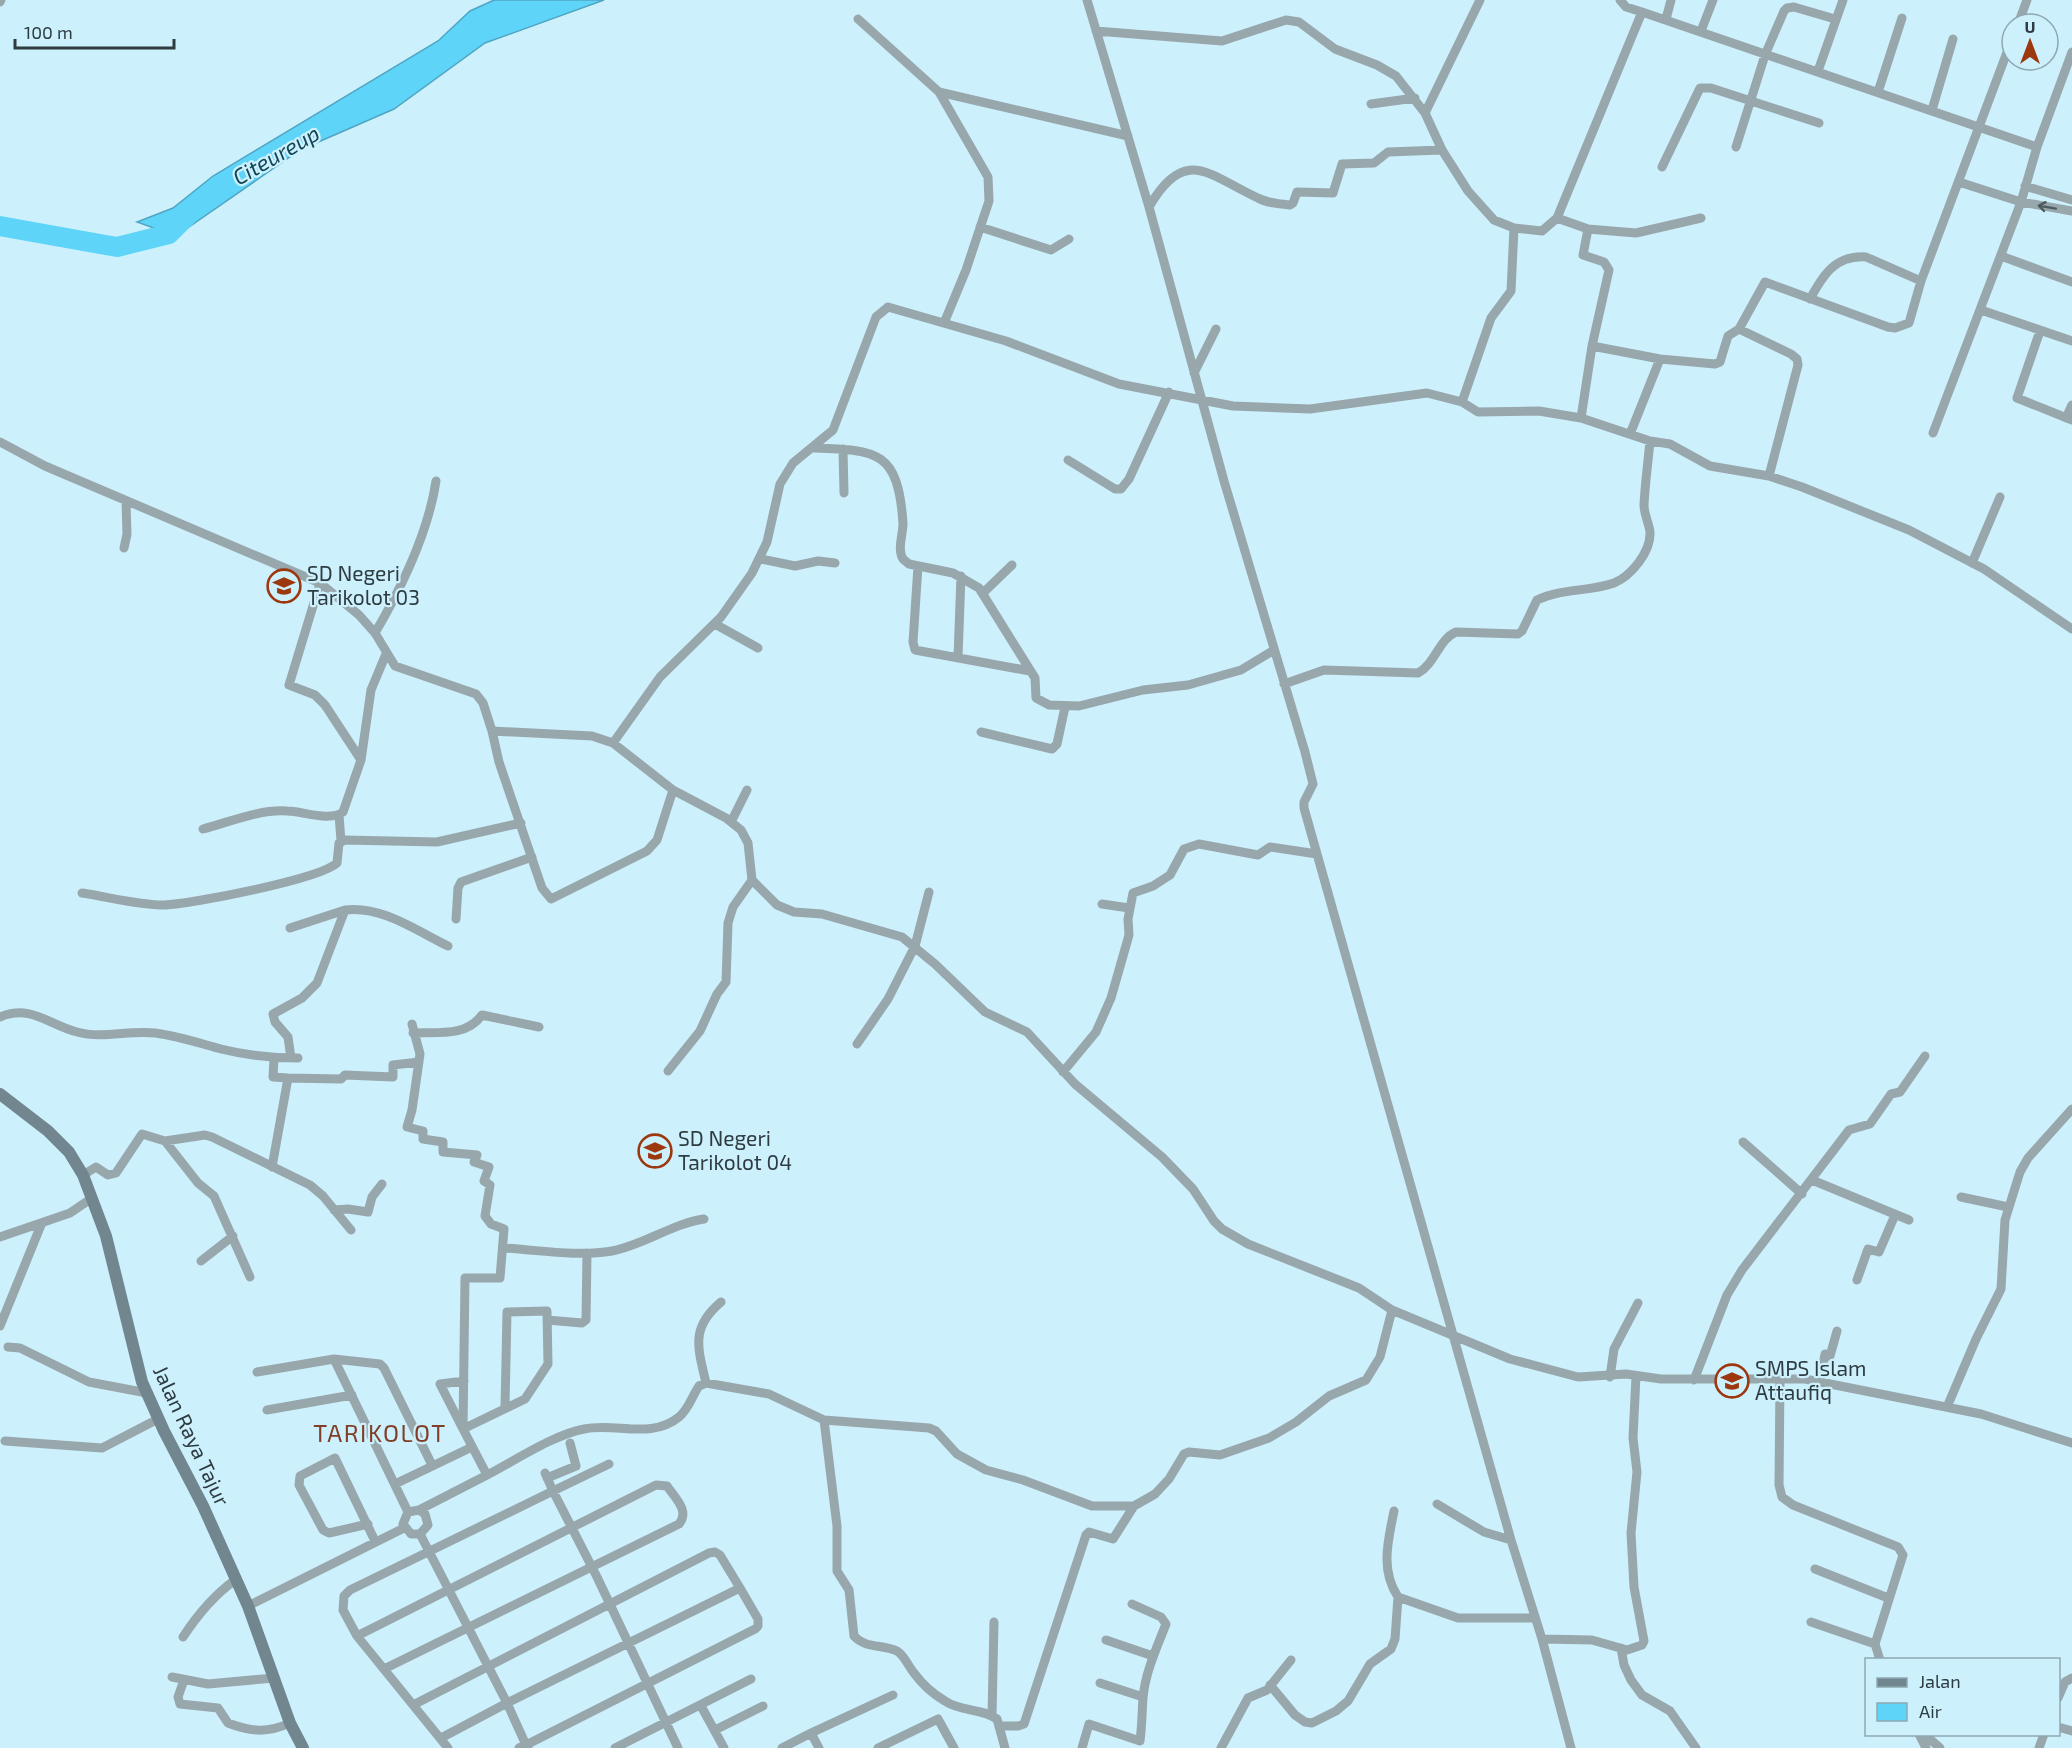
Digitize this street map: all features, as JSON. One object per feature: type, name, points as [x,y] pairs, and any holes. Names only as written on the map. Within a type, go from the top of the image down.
[{"type":"main road","name":"Jalan Raya Tajur","points":[[0,1094],[48,1131],[69,1152],[83,1175],[106,1236],[136,1365],[158,1419],[203,1506],[248,1606],[290,1723],[303,1748]]},
{"type":"street","points":[[1087,0],[1149,207],[1201,399],[1313,784],[1304,802],[1304,808],[1511,1540],[1542,1639],[1571,1748]]},
{"type":"street","points":[[1425,113],[1480,0]]},
{"type":"street","points":[[1620,0],[1626,7],[2037,147]]},
{"type":"street","points":[[1666,19],[1671,0]]},
{"type":"street","points":[[1701,31],[1713,0]]},
{"type":"street","points":[[1818,71],[1843,0]]},
{"type":"street","points":[[1736,147],[1765,55],[1787,8],[1794,7],[1835,19]]},
{"type":"street","points":[[1096,31],[1222,41],[1293,20],[1299,22],[1335,49],[1377,65],[1396,76],[1425,113],[1442,150],[1483,209],[1494,220],[1514,228],[1542,231],[1557,218],[1642,12]]},
{"type":"street","points":[[1878,92],[1902,18]]},
{"type":"street","points":[[858,19],[939,93],[988,177],[991,194],[966,270],[944,322]]},
{"type":"street","points":[[1932,111],[1953,39]]},
{"type":"street","points":[[1933,433],[2021,202],[2037,147],[2072,52]]},
{"type":"street","points":[[1592,346],[1660,359],[1715,364],[1720,362],[1728,336],[1739,329],[1765,282],[1895,328],[1909,323],[1921,281],[2000,70]]},
{"type":"street","points":[[1662,167],[1700,88],[1711,88],[1819,123]]},
{"type":"street","points":[[939,93],[1128,136]]},
{"type":"street","points":[[1371,104],[1414,98]]},
{"type":"street","points":[[1149,207],[1156,194],[1186,170],[1204,170],[1259,199],[1290,205],[1297,192],[1333,194],[1342,164],[1374,163],[1388,152],[1442,150]]},
{"type":"street","points":[[1959,182],[2021,202],[2072,211]]},
{"type":"street","points":[[2025,186],[2072,200]]},
{"type":"street","points":[[1557,218],[1588,229],[1636,233],[1701,218]]},
{"type":"street","points":[[980,227],[1051,250],[1070,239]]},
{"type":"street","points":[[1462,402],[1491,318],[1511,291],[1514,228]]},
{"type":"street","points":[[1581,418],[1592,346],[1609,270],[1604,262],[1583,255],[1588,229]]},
{"type":"street","points":[[1810,298],[1827,270],[1845,259],[1857,256],[1866,256],[1921,281]]},
{"type":"street","points":[[2001,256],[2072,282]]},
{"type":"street","points":[[613,743],[660,677],[715,624],[761,559],[780,484],[793,463],[833,430],[880,312],[892,308],[1006,340],[1119,384],[1233,406],[1281,409],[1340,407],[1427,393],[1462,402],[1484,412],[1539,411],[1581,418],[1650,441],[1676,446],[1710,466],[1769,476],[1802,487],[1909,530],[1972,562],[2072,629]]},
{"type":"street","points":[[1981,310],[2072,341]]},
{"type":"street","points":[[1194,373],[1216,329]]},
{"type":"street","points":[[1739,329],[1791,354],[1798,365],[1769,476]]},
{"type":"street","points":[[2040,331],[2017,398],[2069,419],[2072,405]]},
{"type":"street","points":[[1630,434],[1660,359]]},
{"type":"street","points":[[1068,460],[1115,489],[1121,489],[1129,479],[1169,393]]},
{"type":"street","points":[[1284,684],[1324,670],[1418,673],[1427,668],[1450,635],[1456,632],[1518,634],[1522,631],[1538,600],[1561,591],[1586,589],[1616,582],[1630,572],[1648,543],[1650,535],[1644,508],[1650,441]]},
{"type":"street","points":[[0,442],[45,466],[126,502],[236,545],[320,583],[342,599],[375,633],[395,666],[476,694],[483,703],[499,762],[532,857],[546,893],[551,899],[561,896],[647,850],[657,840],[673,790]]},
{"type":"street","points":[[814,448],[869,451],[887,465],[896,484],[900,506],[901,556],[909,564],[961,576],[972,581],[983,593],[1036,681],[1038,700],[1049,705],[1079,706],[1143,690],[1188,685],[1248,667],[1274,650]]},
{"type":"street","points":[[843,449],[844,494]]},
{"type":"street","points":[[375,633],[407,573],[429,512],[436,481]]},
{"type":"street","points":[[1972,562],[2000,497]]},
{"type":"street","points":[[124,548],[127,534],[126,502]]},
{"type":"street","points":[[761,559],[795,566],[818,561],[835,563]]},
{"type":"street","points":[[983,593],[1012,565]]},
{"type":"street","points":[[918,566],[913,646],[919,652],[1030,671]]},
{"type":"street","points":[[958,657],[961,576]]},
{"type":"street","points":[[320,583],[289,685],[315,695],[325,705],[361,760]]},
{"type":"street","points":[[715,624],[758,648]]},
{"type":"street","points":[[82,893],[163,905],[201,901],[311,875],[338,863],[341,841],[339,815],[345,808],[361,760],[371,690],[386,654]]},
{"type":"street","points":[[981,732],[1052,749],[1057,744],[1065,707]]},
{"type":"street","points":[[492,731],[592,736],[613,743],[673,790],[731,822],[741,830],[748,843],[752,880],[777,905],[795,912],[822,914],[902,936],[985,1012],[1027,1032],[1063,1072],[1162,1157],[1193,1189],[1222,1229],[1248,1244],[1359,1288],[1392,1310],[1510,1359],[1578,1377],[1636,1376],[1695,1380],[1820,1381],[1981,1414],[2072,1443]]},
{"type":"street","points":[[731,822],[747,790]]},
{"type":"street","points":[[203,829],[284,810],[339,815]]},
{"type":"street","points":[[341,841],[351,838],[404,843],[437,842],[521,823]]},
{"type":"street","points":[[1063,1072],[1096,1032],[1111,999],[1129,935],[1129,908],[1133,893],[1153,886],[1170,875],[1184,849],[1199,844],[1258,855],[1270,847],[1317,854]]},
{"type":"street","points":[[456,919],[458,888],[461,882],[532,857]]},
{"type":"street","points":[[668,1071],[700,1031],[717,994],[726,982],[728,922],[733,907],[752,880]]},
{"type":"street","points":[[857,1044],[888,999],[915,946],[928,892]]},
{"type":"street","points":[[1102,904],[1129,908]]},
{"type":"street","points":[[290,928],[345,910],[360,909],[381,914],[448,946]]},
{"type":"street","points":[[0,1017],[9,1013],[29,1013],[77,1032],[168,1034],[223,1049],[274,1058],[295,1058],[288,1037],[275,1022],[273,1014],[302,998],[317,983],[345,910]]},
{"type":"street","points":[[463,1429],[465,1278],[500,1278],[504,1229],[491,1224],[484,1216],[490,1185],[484,1181],[489,1167],[474,1162],[477,1155],[443,1152],[442,1142],[423,1139],[423,1131],[407,1127],[412,1110],[420,1054],[412,1028],[457,1032],[470,1028],[482,1016],[539,1027]]},
{"type":"street","points":[[1695,1380],[1736,1280],[1802,1194],[1822,1162],[1835,1150],[1849,1130],[1870,1124],[1891,1094],[1900,1092],[1925,1056]]},
{"type":"street","points":[[274,1058],[273,1077],[321,1080],[341,1079],[345,1075],[393,1077],[393,1065],[419,1062]]},
{"type":"street","points":[[272,1167],[288,1078]]},
{"type":"street","points":[[1947,1407],[1976,1339],[2001,1289],[2008,1207],[2020,1172],[2028,1158],[2072,1109]]},
{"type":"street","points":[[83,1175],[96,1167],[108,1175],[116,1173],[140,1135],[145,1134],[165,1141],[181,1141],[205,1135],[310,1185],[351,1230]]},
{"type":"street","points":[[165,1141],[198,1183],[214,1196],[250,1277]]},
{"type":"street","points":[[1743,1142],[1802,1194]]},
{"type":"street","points":[[1812,1180],[1909,1220]]},
{"type":"street","points":[[334,1210],[348,1209],[368,1212],[372,1197],[382,1184]]},
{"type":"street","points":[[1961,1197],[2008,1207]]},
{"type":"street","points":[[0,1238],[69,1213],[92,1198]]},
{"type":"street","points":[[1857,1280],[1868,1249],[1879,1252],[1895,1215]]},
{"type":"street","points":[[504,1248],[587,1253],[625,1247],[676,1224],[704,1218]]},
{"type":"street","points":[[0,1326],[40,1225]]},
{"type":"street","points":[[201,1261],[233,1236]]},
{"type":"street","points":[[547,1320],[582,1323],[586,1320],[587,1253]]},
{"type":"street","points":[[706,1383],[699,1357],[700,1329],[710,1311],[721,1302]]},
{"type":"street","points":[[1610,1377],[1614,1349],[1638,1304]]},
{"type":"street","points":[[419,1510],[425,1514],[428,1521],[426,1529],[420,1534],[411,1534],[404,1528],[403,1519],[408,1512],[419,1510],[566,1435],[585,1428],[647,1430],[668,1423],[679,1417],[690,1405],[699,1386],[706,1383],[769,1394],[824,1420],[929,1428],[936,1431],[957,1454],[986,1470],[1023,1480],[1079,1503],[1103,1508],[1134,1506],[1155,1494],[1169,1479],[1184,1454],[1189,1452],[1220,1455],[1269,1438],[1296,1422],[1329,1396],[1366,1380],[1380,1357],[1392,1310]]},
{"type":"street","points":[[463,1429],[525,1399],[548,1364],[547,1311],[507,1312],[505,1407]]},
{"type":"street","points":[[1820,1381],[1825,1354],[1830,1356],[1837,1331]]},
{"type":"street","points":[[8,1347],[20,1348],[89,1382],[147,1393]]},
{"type":"street","points":[[334,1359],[408,1512]]},
{"type":"street","points":[[257,1372],[334,1359],[380,1364],[432,1465]]},
{"type":"street","points":[[1542,1639],[1592,1640],[1627,1650],[1642,1645],[1644,1641],[1634,1587],[1631,1533],[1637,1472],[1633,1438],[1636,1376]]},
{"type":"street","points":[[1780,1379],[1779,1485],[1782,1497],[1793,1505],[1898,1547],[1903,1555],[1903,1562],[1888,1598],[1875,1644],[1880,1658]]},
{"type":"street","points":[[464,1381],[440,1384],[487,1475]]},
{"type":"street","points":[[267,1410],[352,1395]]},
{"type":"street","points":[[4,1441],[102,1448],[158,1419]]},
{"type":"street","points":[[824,1420],[837,1526],[837,1571],[849,1590],[854,1636],[864,1644],[895,1650],[902,1655],[924,1685],[945,1701],[960,1709],[992,1716],[1000,1726],[1009,1747]]},
{"type":"street","points":[[570,1443],[576,1466],[546,1475],[678,1748]]},
{"type":"street","points":[[395,1484],[472,1447]]},
{"type":"street","points":[[368,1524],[329,1533],[323,1530],[299,1485],[300,1476],[335,1458],[368,1524],[375,1540]]},
{"type":"street","points":[[448,1748],[415,1704],[357,1636],[343,1610],[344,1596],[350,1590],[609,1464]]},
{"type":"street","points":[[357,1636],[656,1485],[667,1486],[683,1510],[684,1517],[679,1524],[384,1669]]},
{"type":"street","points":[[1437,1504],[1479,1529],[1511,1540]]},
{"type":"street","points":[[1000,1726],[1024,1724],[1086,1535],[1089,1532],[1113,1539],[1134,1506]]},
{"type":"street","points":[[1394,1511],[1385,1556],[1392,1589],[1398,1597],[1458,1618],[1535,1618]]},
{"type":"street","points":[[248,1606],[375,1540],[404,1528]]},
{"type":"street","points":[[415,1704],[489,1666],[610,1606],[715,1552],[720,1555],[740,1588],[758,1619],[758,1626],[524,1747],[507,1703],[489,1666],[420,1534]]},
{"type":"street","points":[[1815,1569],[1888,1598]]},
{"type":"street","points":[[183,1637],[199,1612],[217,1593],[235,1580]]},
{"type":"street","points":[[441,1738],[740,1588]]},
{"type":"street","points":[[1270,1685],[1295,1715],[1305,1722],[1312,1723],[1336,1711],[1348,1701],[1370,1664],[1391,1649],[1395,1639],[1398,1597]]},
{"type":"street","points":[[1082,1748],[1089,1724],[1142,1744],[1143,1697],[1153,1656],[1166,1624],[1161,1617],[1132,1604]]},
{"type":"street","points":[[992,1716],[994,1622]]},
{"type":"street","points":[[1811,1622],[1875,1644]]},
{"type":"street","points":[[1106,1640],[1153,1656]]},
{"type":"street","points":[[1621,1648],[1624,1665],[1642,1695],[1670,1712],[1696,1748]]},
{"type":"street","points":[[1221,1748],[1248,1698],[1267,1690],[1291,1660]]},
{"type":"street","points":[[172,1677],[208,1684],[274,1678]]},
{"type":"street","points":[[2060,1693],[2065,1682],[2072,1678]]},
{"type":"street","points":[[615,1748],[631,1744],[667,1722],[751,1679]]},
{"type":"street","points":[[184,1680],[178,1697],[180,1704],[218,1708],[228,1723],[251,1729],[270,1731],[290,1723]]},
{"type":"street","points":[[1100,1683],[1143,1697]]},
{"type":"street","points":[[782,1748],[893,1695]]},
{"type":"street","points":[[701,1706],[724,1748]]},
{"type":"street","points":[[715,1730],[763,1706]]},
{"type":"street","points":[[879,1748],[938,1719],[954,1748]]},
{"type":"street","points":[[811,1733],[819,1748]]},
{"type":"street","points":[[1926,1736],[1940,1748]]},
{"type":"water","points":[[494,0],[604,0],[485,43],[394,109],[300,150],[176,236],[137,222],[173,208],[213,176],[438,41],[470,11]]},
{"type":"waterway","name":"Citeureup","points":[[0,226],[117,247],[169,234],[187,216]]},
{"type":"place","name":"SD Negeri Tarikolot 03","points":[[284,586]]},
{"type":"place","name":"SD Negeri Tarikolot 04","points":[[655,1151]]},
{"type":"place","name":"SMPS Islam Attaufiq","points":[[1732,1381]]},
{"type":"district","name":"TARIKOLOT","points":[[380,1434]]}]
